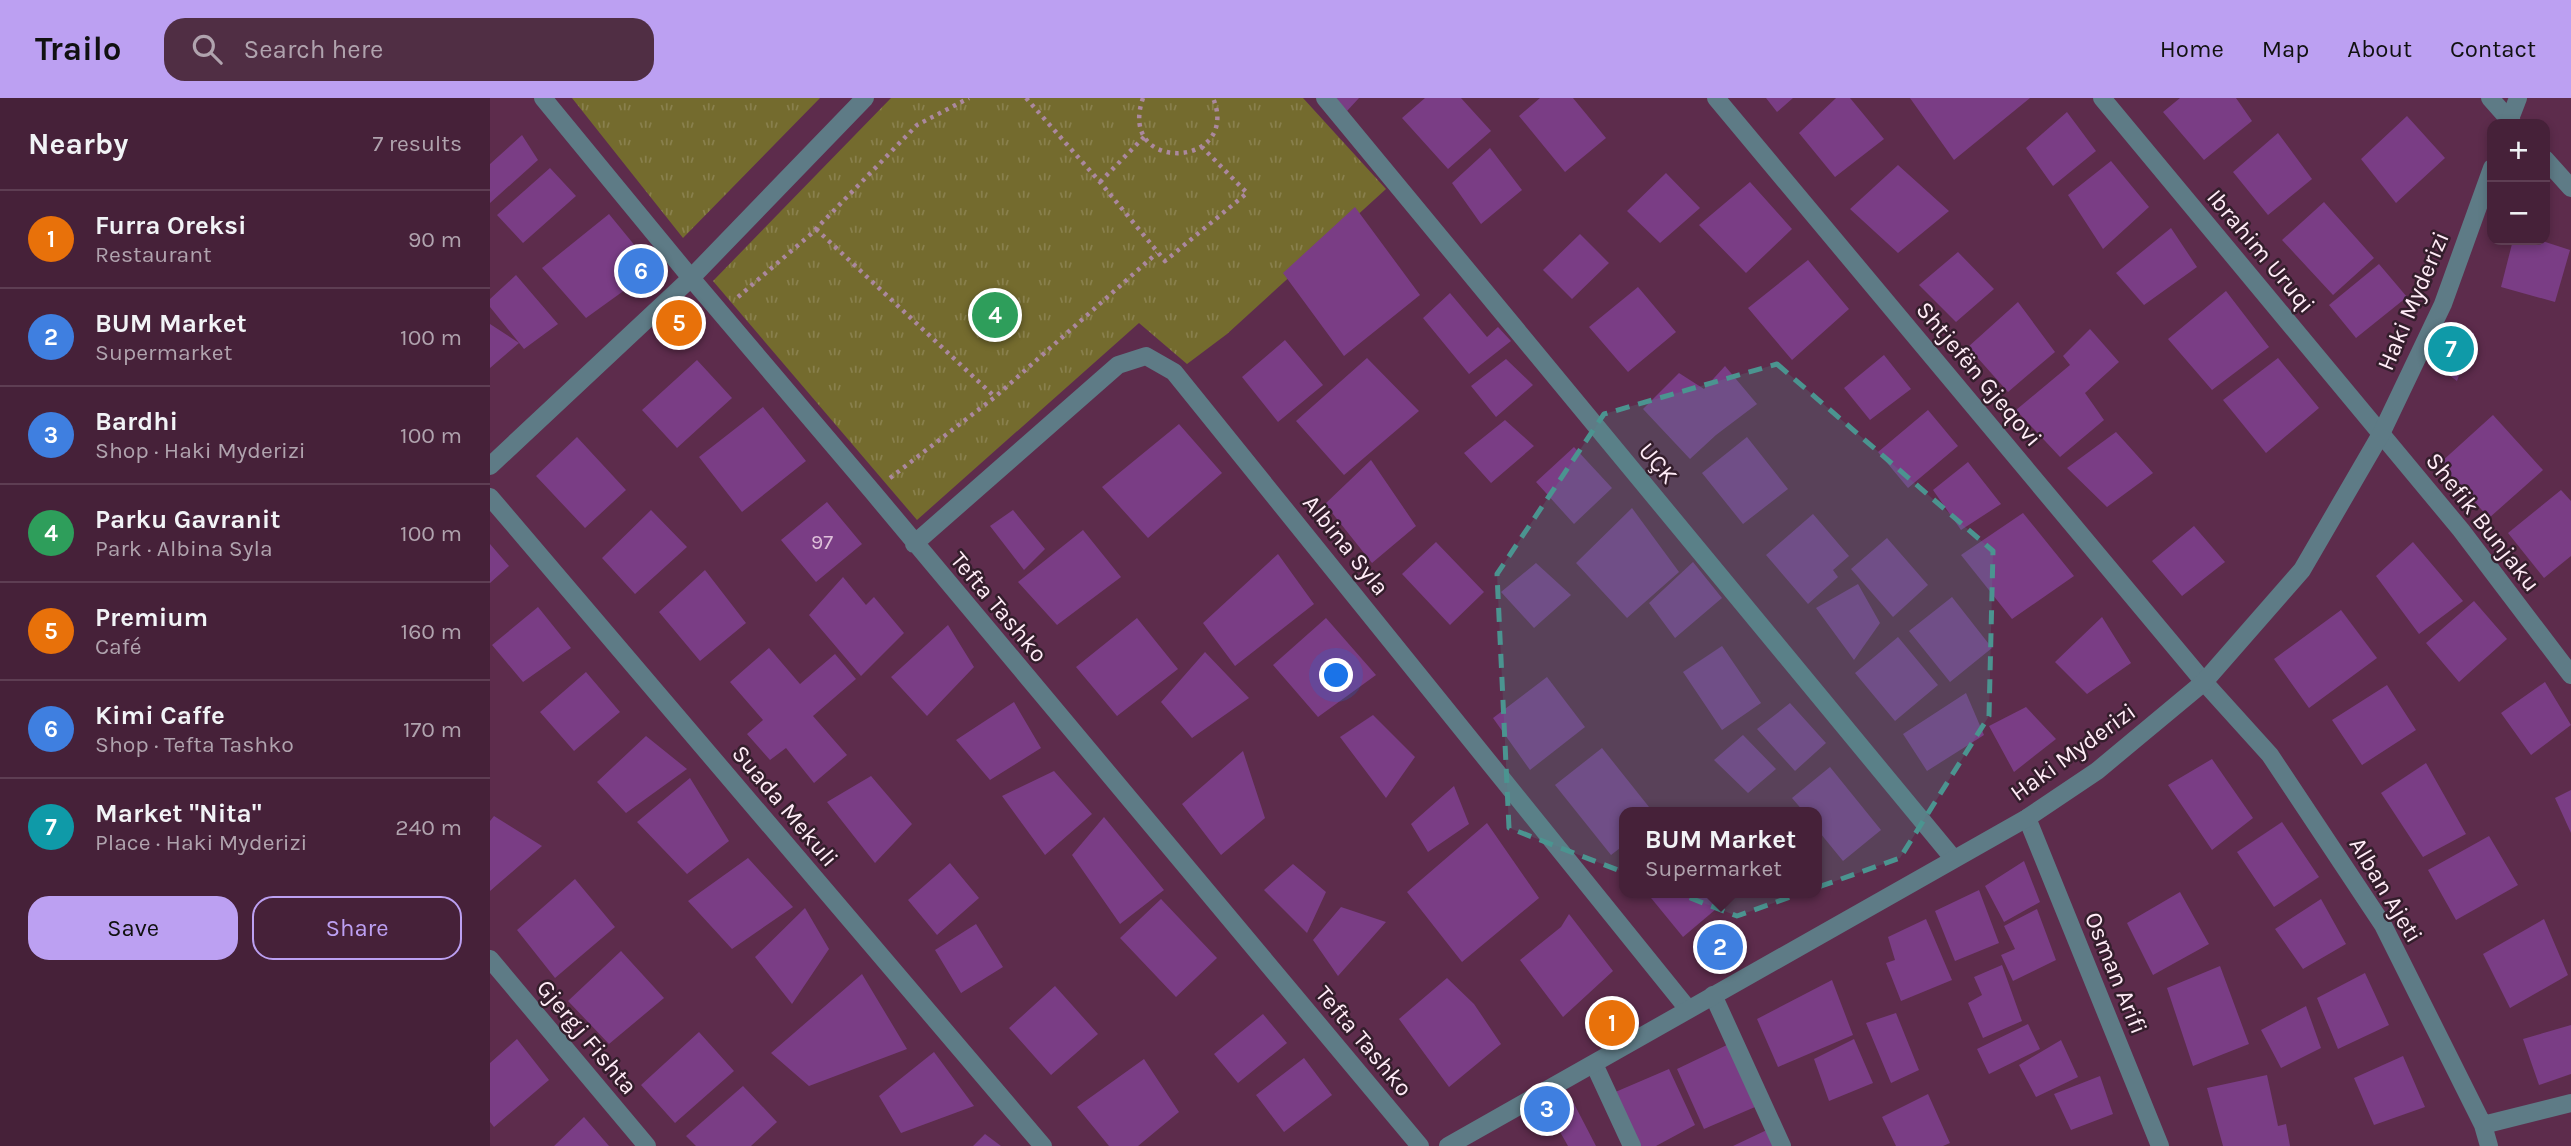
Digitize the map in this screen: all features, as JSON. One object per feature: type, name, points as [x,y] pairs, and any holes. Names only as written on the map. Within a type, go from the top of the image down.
[{"type":"street","name":"Tefta Tashko","points":[[543,98],[720,313],[873,491],[914,544],[1420,1146]]},
{"type":"street","points":[[490,466],[691,278],[865,98]]},
{"type":"street","name":"UÇK","points":[[1325,98],[1953,858]]},
{"type":"street","name":"Shtjefën Gjeqovi","points":[[1716,98],[2204,682]]},
{"type":"street","name":"Ibrahim Uruqi","points":[[2102,98],[2381,434]]},
{"type":"street","points":[[2490,98],[2507,119]]},
{"type":"street","points":[[2511,119],[2518,98]]},
{"type":"street","points":[[2550,165],[2571,188]]},
{"type":"street","name":"Haki Myderizi","points":[[1448,1146],[2027,818],[2097,771],[2204,682],[2302,570],[2381,434],[2443,304],[2487,182]]},
{"type":"street","name":"Albina Syla","points":[[914,544],[1118,365],[1146,356],[1174,372],[1688,1009]]},
{"type":"street","name":"Shefik Bunjaku","points":[[2381,434],[2461,530],[2571,675]]},
{"type":"street","name":"Suada Mekuli","points":[[490,497],[1043,1146]]},
{"type":"street","name":"Alban Ajeti","points":[[2204,682],[2270,755],[2383,925],[2483,1125],[2489,1146]]},
{"type":"street","name":"Osman Arifi","points":[[2027,818],[2160,1146]]},
{"type":"street","name":"Gjergj Fishta","points":[[490,959],[647,1146]]},
{"type":"street","points":[[1713,995],[1782,1146]]},
{"type":"street","points":[[1594,1064],[1632,1146]]},
{"type":"street","points":[[2483,1125],[2571,1103]]},
{"type":"path","points":[[720,313],[816,229],[917,125],[968,98]]},
{"type":"path","points":[[1026,98],[1165,261],[1247,193],[1202,146]]},
{"type":"path","points":[[1143,98],[1139,111],[1145,136],[1154,146],[1177,155],[1191,153],[1202,146],[1215,128],[1217,116],[1213,98]]},
{"type":"path","points":[[1100,182],[1145,136]]},
{"type":"path","points":[[816,229],[995,397]]},
{"type":"path","points":[[873,491],[995,397],[1157,253]]},
{"type":"highlighted area","points":[[1777,364],[1993,551],[1989,716],[1900,858],[1737,916],[1509,828],[1497,574],[1604,414]]},
{"type":"green space","points":[[572,98],[820,98],[683,238]]},
{"type":"green space","points":[[891,98],[1303,98],[1386,189],[1227,334],[1187,364],[1139,323],[917,520],[713,281]]},
{"type":"building","points":[[1336,98],[1359,98],[1347,111]]},
{"type":"building","points":[[1425,98],[1461,98],[1491,131],[1448,169],[1402,118]]},
{"type":"building","points":[[1540,98],[1573,98],[1606,138],[1565,172],[1519,116]]},
{"type":"building","points":[[1766,98],[1793,98],[1777,112]]},
{"type":"building","points":[[1836,98],[1850,98],[1884,139],[1835,177],[1799,133]]},
{"type":"building","points":[[1910,98],[2030,98],[1954,160]]},
{"type":"building","points":[[2180,98],[2236,98],[2252,121],[2204,160],[2163,112]]},
{"type":"building","points":[[2067,112],[2096,151],[2053,186],[2026,148]]},
{"type":"building","points":[[2407,116],[2445,158],[2396,203],[2361,159]]},
{"type":"building","points":[[2278,133],[2312,179],[2268,215],[2233,172]]},
{"type":"building","points":[[522,135],[538,160],[490,203],[490,164]]},
{"type":"building","points":[[1490,148],[1522,190],[1481,224],[1452,183]]},
{"type":"building","points":[[2111,161],[2149,207],[2103,249],[2068,195]]},
{"type":"building","points":[[1898,165],[1949,211],[1898,253],[1850,209]]},
{"type":"building","points":[[550,168],[576,196],[523,243],[497,215]]},
{"type":"building","points":[[1666,173],[1700,208],[1660,243],[1627,211]]},
{"type":"building","points":[[1750,182],[1792,229],[1746,273],[1699,225]]},
{"type":"building","points":[[2324,202],[2374,258],[2333,295],[2282,240]]},
{"type":"building","points":[[1355,207],[1420,295],[1344,356],[1283,273]]},
{"type":"building","points":[[609,214],[654,269],[586,318],[542,268]]},
{"type":"building","points":[[2171,228],[2197,267],[2144,305],[2116,273]]},
{"type":"building","points":[[1580,234],[1609,263],[1572,299],[1543,270]]},
{"type":"building","points":[[2550,244],[2570,250],[2555,302],[2501,287],[2512,245]]},
{"type":"building","points":[[1958,252],[1994,289],[1956,322],[1919,285]]},
{"type":"building","points":[[1808,260],[1849,309],[1792,360],[1748,308]]},
{"type":"building","points":[[2379,264],[2407,297],[2356,338],[2329,305]]},
{"type":"building","points":[[516,275],[558,324],[524,349],[490,307],[490,299]]},
{"type":"building","points":[[1638,287],[1676,332],[1628,372],[1589,327]]},
{"type":"building","points":[[2226,291],[2269,347],[2212,390],[2168,339]]},
{"type":"building","points":[[1450,293],[1487,337],[1498,327],[1511,341],[1469,374],[1423,318]]},
{"type":"building","points":[[2018,302],[2055,352],[2008,392],[1968,347]]},
{"type":"building","points":[[490,324],[519,343],[490,368]]},
{"type":"building","points":[[2090,329],[2119,362],[2085,393],[2104,420],[2060,457],[2016,410],[2070,365],[2063,356]]},
{"type":"building","points":[[2474,333],[2457,381],[2429,360],[2438,338]]},
{"type":"building","points":[[1285,340],[1323,385],[1278,422],[1242,377]]},
{"type":"building","points":[[1884,355],[1911,389],[1870,420],[1844,388]]},
{"type":"building","points":[[1367,358],[1419,411],[1344,475],[1296,421]]},
{"type":"building","points":[[2278,358],[2319,408],[2266,453],[2223,400]]},
{"type":"building","points":[[1506,359],[1533,385],[1496,417],[1471,386]]},
{"type":"building","points":[[697,360],[732,398],[677,448],[642,410]]},
{"type":"building","points":[[1725,366],[1757,404],[1690,459],[1643,409],[1679,373],[1704,389]]},
{"type":"building","points":[[763,407],[806,461],[742,512],[699,457]]},
{"type":"building","points":[[1928,410],[1958,446],[1908,488],[1878,452]]},
{"type":"building","points":[[2493,415],[2543,470],[2489,518],[2440,463]]},
{"type":"building","points":[[1505,420],[1534,446],[1491,483],[1464,453]]},
{"type":"building","points":[[1179,424],[1222,473],[1148,538],[1102,487]]},
{"type":"building","points":[[2116,432],[2153,473],[2107,507],[2067,468]]},
{"type":"building","points":[[577,437],[626,490],[585,528],[536,476]]},
{"type":"building","points":[[1747,437],[1788,489],[1743,524],[1702,473]]},
{"type":"building","points":[[1574,447],[1612,488],[1574,524],[1536,482]]},
{"type":"building","points":[[1371,460],[1416,526],[1372,563],[1325,504]]},
{"type":"building","points":[[1968,462],[2001,504],[1961,530],[1933,490]]},
{"type":"building","points":[[2561,490],[2571,501],[2571,556],[2544,578],[2508,533]]},
{"type":"building","points":[[827,502],[862,544],[816,582],[781,540]]},
{"type":"building","points":[[1632,508],[1679,572],[1627,618],[1576,563]]},
{"type":"building","points":[[651,510],[687,547],[635,594],[602,558]]},
{"type":"building","points":[[1013,510],[1045,549],[1024,570],[990,526]]},
{"type":"building","points":[[2023,513],[2074,576],[2012,619],[1961,555]]},
{"type":"building","points":[[1813,514],[1849,556],[1833,570],[1838,577],[1808,604],[1766,555]]},
{"type":"building","points":[[2194,526],[2225,562],[2182,596],[2152,561]]},
{"type":"building","points":[[1083,530],[1121,577],[1057,625],[1018,582]]},
{"type":"building","points":[[1887,538],[1928,585],[1893,617],[1851,569]]},
{"type":"building","points":[[1436,542],[1484,592],[1450,625],[1402,574]]},
{"type":"building","points":[[2413,542],[2463,601],[2419,634],[2376,576]]},
{"type":"building","points":[[490,544],[509,566],[490,583]]},
{"type":"building","points":[[1278,554],[1314,604],[1235,666],[1203,623]]},
{"type":"building","points":[[1693,562],[1722,598],[1675,638],[1649,603]]},
{"type":"building","points":[[1536,563],[1571,595],[1534,628],[1501,592]]},
{"type":"building","points":[[705,570],[746,623],[700,661],[659,612]]},
{"type":"building","points":[[843,577],[866,605],[874,597],[904,633],[861,676],[809,615]]},
{"type":"building","points":[[1858,584],[1880,623],[1854,660],[1816,608]]},
{"type":"building","points":[[1952,597],[1992,648],[1950,682],[1909,631]]},
{"type":"building","points":[[2474,601],[2507,639],[2459,682],[2426,643]]},
{"type":"building","points":[[538,607],[571,648],[523,682],[492,645]]},
{"type":"building","points":[[2341,610],[2377,658],[2309,708],[2274,659]]},
{"type":"building","points":[[2102,617],[2131,663],[2087,694],[2055,662]]},
{"type":"building","points":[[1137,618],[1178,669],[1117,716],[1076,667]]},
{"type":"building","points":[[1326,618],[1376,675],[1318,717],[1273,665]]},
{"type":"building","points":[[948,625],[974,667],[927,716],[891,677]]},
{"type":"building","points":[[1898,637],[1938,685],[1895,721],[1855,673]]},
{"type":"building","points":[[1722,646],[1761,703],[1722,730],[1683,672]]},
{"type":"building","points":[[769,648],[800,684],[835,654],[856,679],[813,716],[847,755],[814,783],[786,748],[770,760],[747,734],[763,720],[730,682]]},
{"type":"building","points":[[1205,652],[1249,698],[1192,738],[1161,702]]},
{"type":"building","points":[[586,672],[620,712],[574,751],[540,712]]},
{"type":"building","points":[[1547,677],[1585,727],[1530,770],[1493,718]]},
{"type":"building","points":[[2545,682],[2571,725],[2531,755],[2501,713]]},
{"type":"building","points":[[2387,685],[2416,730],[2362,765],[2332,720]]},
{"type":"building","points":[[1966,693],[1984,735],[1927,771],[1903,734]]},
{"type":"building","points":[[1014,702],[1041,748],[990,780],[956,740]]},
{"type":"building","points":[[1790,703],[1826,743],[1795,771],[1757,729]]},
{"type":"building","points":[[2026,707],[2056,739],[2014,772],[1989,726]]},
{"type":"building","points":[[1373,715],[1415,757],[1386,798],[1340,737]]},
{"type":"building","points":[[1743,735],[1776,769],[1748,793],[1714,760]]},
{"type":"building","points":[[646,736],[687,769],[626,813],[597,782]]},
{"type":"building","points":[[1602,748],[1649,807],[1619,807],[1619,849],[1611,855],[1555,785]]},
{"type":"building","points":[[1243,751],[1265,818],[1221,855],[1182,804]]},
{"type":"building","points":[[2212,759],[2253,818],[2212,850],[2168,785]]},
{"type":"building","points":[[2426,763],[2466,834],[2423,857],[2381,793]]},
{"type":"building","points":[[1830,767],[1881,830],[1843,861],[1822,835],[1822,807],[1800,807],[1792,798]]},
{"type":"building","points":[[1054,771],[1092,814],[1045,855],[1002,796]]},
{"type":"building","points":[[871,776],[912,824],[875,863],[827,802]]},
{"type":"building","points":[[690,778],[729,841],[687,874],[637,822]]},
{"type":"building","points":[[1454,786],[1469,824],[1428,852],[1411,824]]},
{"type":"building","points":[[2571,790],[2571,833],[2555,798]]},
{"type":"building","points":[[494,816],[542,846],[490,891],[490,821]]},
{"type":"building","points":[[1104,817],[1164,890],[1120,924],[1072,855]]},
{"type":"building","points":[[2282,822],[2319,877],[2274,907],[2237,852]]},
{"type":"building","points":[[1487,823],[1539,898],[1462,962],[1407,892]]},
{"type":"building","points":[[2489,836],[2518,885],[2456,920],[2428,870]]},
{"type":"building","points":[[748,858],[793,907],[732,949],[688,901]]},
{"type":"building","points":[[2024,861],[2040,902],[2004,922],[1985,886]]},
{"type":"building","points":[[950,863],[979,898],[937,935],[908,900]]},
{"type":"building","points":[[1293,864],[1326,892],[1307,933],[1264,890]]},
{"type":"building","points":[[575,879],[615,927],[555,978],[517,930]]},
{"type":"building","points":[[1979,890],[1999,943],[1955,961],[1935,911]]},
{"type":"building","points":[[2180,892],[2209,944],[2153,975],[2127,923]]},
{"type":"building","points":[[1651,898],[1729,898],[1683,937]]},
{"type":"building","points":[[1161,899],[1217,958],[1176,997],[1120,938]]},
{"type":"building","points":[[2321,899],[2346,944],[2303,969],[2275,929]]},
{"type":"building","points":[[1341,907],[1386,922],[1338,976],[1313,940]]},
{"type":"building","points":[[805,908],[829,949],[792,1004],[755,957]]},
{"type":"building","points":[[2037,909],[2056,960],[2013,981],[2001,955],[2015,949],[2004,926]]},
{"type":"building","points":[[1569,914],[1613,971],[1563,1017],[1520,960],[1561,927]]},
{"type":"building","points":[[1926,919],[1952,980],[1901,1001],[1886,963],[1895,960],[1888,937]]},
{"type":"building","points":[[2544,919],[2568,975],[2510,1008],[2483,954]]},
{"type":"building","points":[[976,924],[1003,967],[961,993],[935,950]]},
{"type":"building","points":[[621,951],[664,998],[609,1044],[568,1001]]},
{"type":"building","points":[[2002,965],[2022,1021],[1983,1038],[1968,1003],[1982,995],[1974,977]]},
{"type":"building","points":[[2220,966],[2249,1044],[2193,1066],[2167,988]]},
{"type":"building","points":[[2365,973],[2389,1025],[2338,1049],[2317,998]]},
{"type":"building","points":[[862,974],[907,1049],[809,1086],[771,1053]]},
{"type":"building","points":[[1447,978],[1474,1004],[1501,1044],[1449,1087],[1399,1019]]},
{"type":"building","points":[[1832,980],[1853,1035],[1778,1067],[1757,1019]]},
{"type":"building","points":[[1055,986],[1098,1034],[1051,1075],[1009,1028]]},
{"type":"building","points":[[2306,1006],[2321,1048],[2281,1068],[2261,1030]]},
{"type":"building","points":[[1896,1013],[1919,1070],[1891,1083],[1866,1023]]},
{"type":"building","points":[[1263,1014],[1287,1043],[1238,1083],[1214,1054]]},
{"type":"building","points":[[2028,1024],[2040,1049],[1989,1074],[1977,1049]]},
{"type":"building","points":[[2571,1025],[2571,1074],[2539,1085],[2523,1039]]},
{"type":"building","points":[[699,1032],[734,1071],[675,1123],[641,1085]]},
{"type":"building","points":[[517,1039],[549,1080],[494,1127],[490,1122],[490,1063]]},
{"type":"building","points":[[1854,1039],[1873,1083],[1829,1101],[1814,1059]]},
{"type":"building","points":[[2061,1040],[2078,1077],[2036,1097],[2019,1065]]},
{"type":"building","points":[[1729,1044],[1755,1107],[1704,1129],[1677,1069]]},
{"type":"building","points":[[934,1052],[974,1106],[901,1133],[879,1096]]},
{"type":"building","points":[[2403,1056],[2425,1107],[2374,1125],[2354,1078]]},
{"type":"building","points":[[1304,1058],[1332,1095],[1284,1132],[1256,1095]]},
{"type":"building","points":[[1144,1059],[1179,1112],[1138,1146],[1109,1146],[1077,1107]]},
{"type":"building","points":[[1669,1069],[1695,1125],[1656,1146],[1635,1146],[1613,1093]]},
{"type":"building","points":[[2267,1075],[2278,1126],[2286,1124],[2290,1146],[2223,1146],[2207,1088]]},
{"type":"building","points":[[2100,1076],[2113,1114],[2071,1130],[2054,1094]]},
{"type":"building","points":[[743,1086],[777,1122],[751,1146],[696,1146],[686,1136]]},
{"type":"building","points":[[1928,1094],[1950,1143],[1943,1146],[1896,1146],[1882,1117]]},
{"type":"building","points":[[1570,1096],[1596,1146],[1568,1146],[1547,1109]]},
{"type":"building","points":[[584,1117],[609,1146],[554,1146]]},
{"type":"building","points":[[1771,1128],[1778,1146],[1733,1146]]},
{"type":"building","points":[[985,1134],[1001,1146],[973,1146]]},
{"type":"place","name":"Kimi Caffe","points":[[641,271]]},
{"type":"place","name":"Parku Gavranit","points":[[995,315]]},
{"type":"place","name":"Premium","points":[[679,323]]},
{"type":"place","name":"Market \"Nita\"","points":[[2451,349]]},
{"type":"place","name":"BUM Market","points":[[1720,947]]},
{"type":"place","name":"Furra Oreksi","points":[[1612,1023]]},
{"type":"place","name":"Bardhi","points":[[1547,1109]]}]
